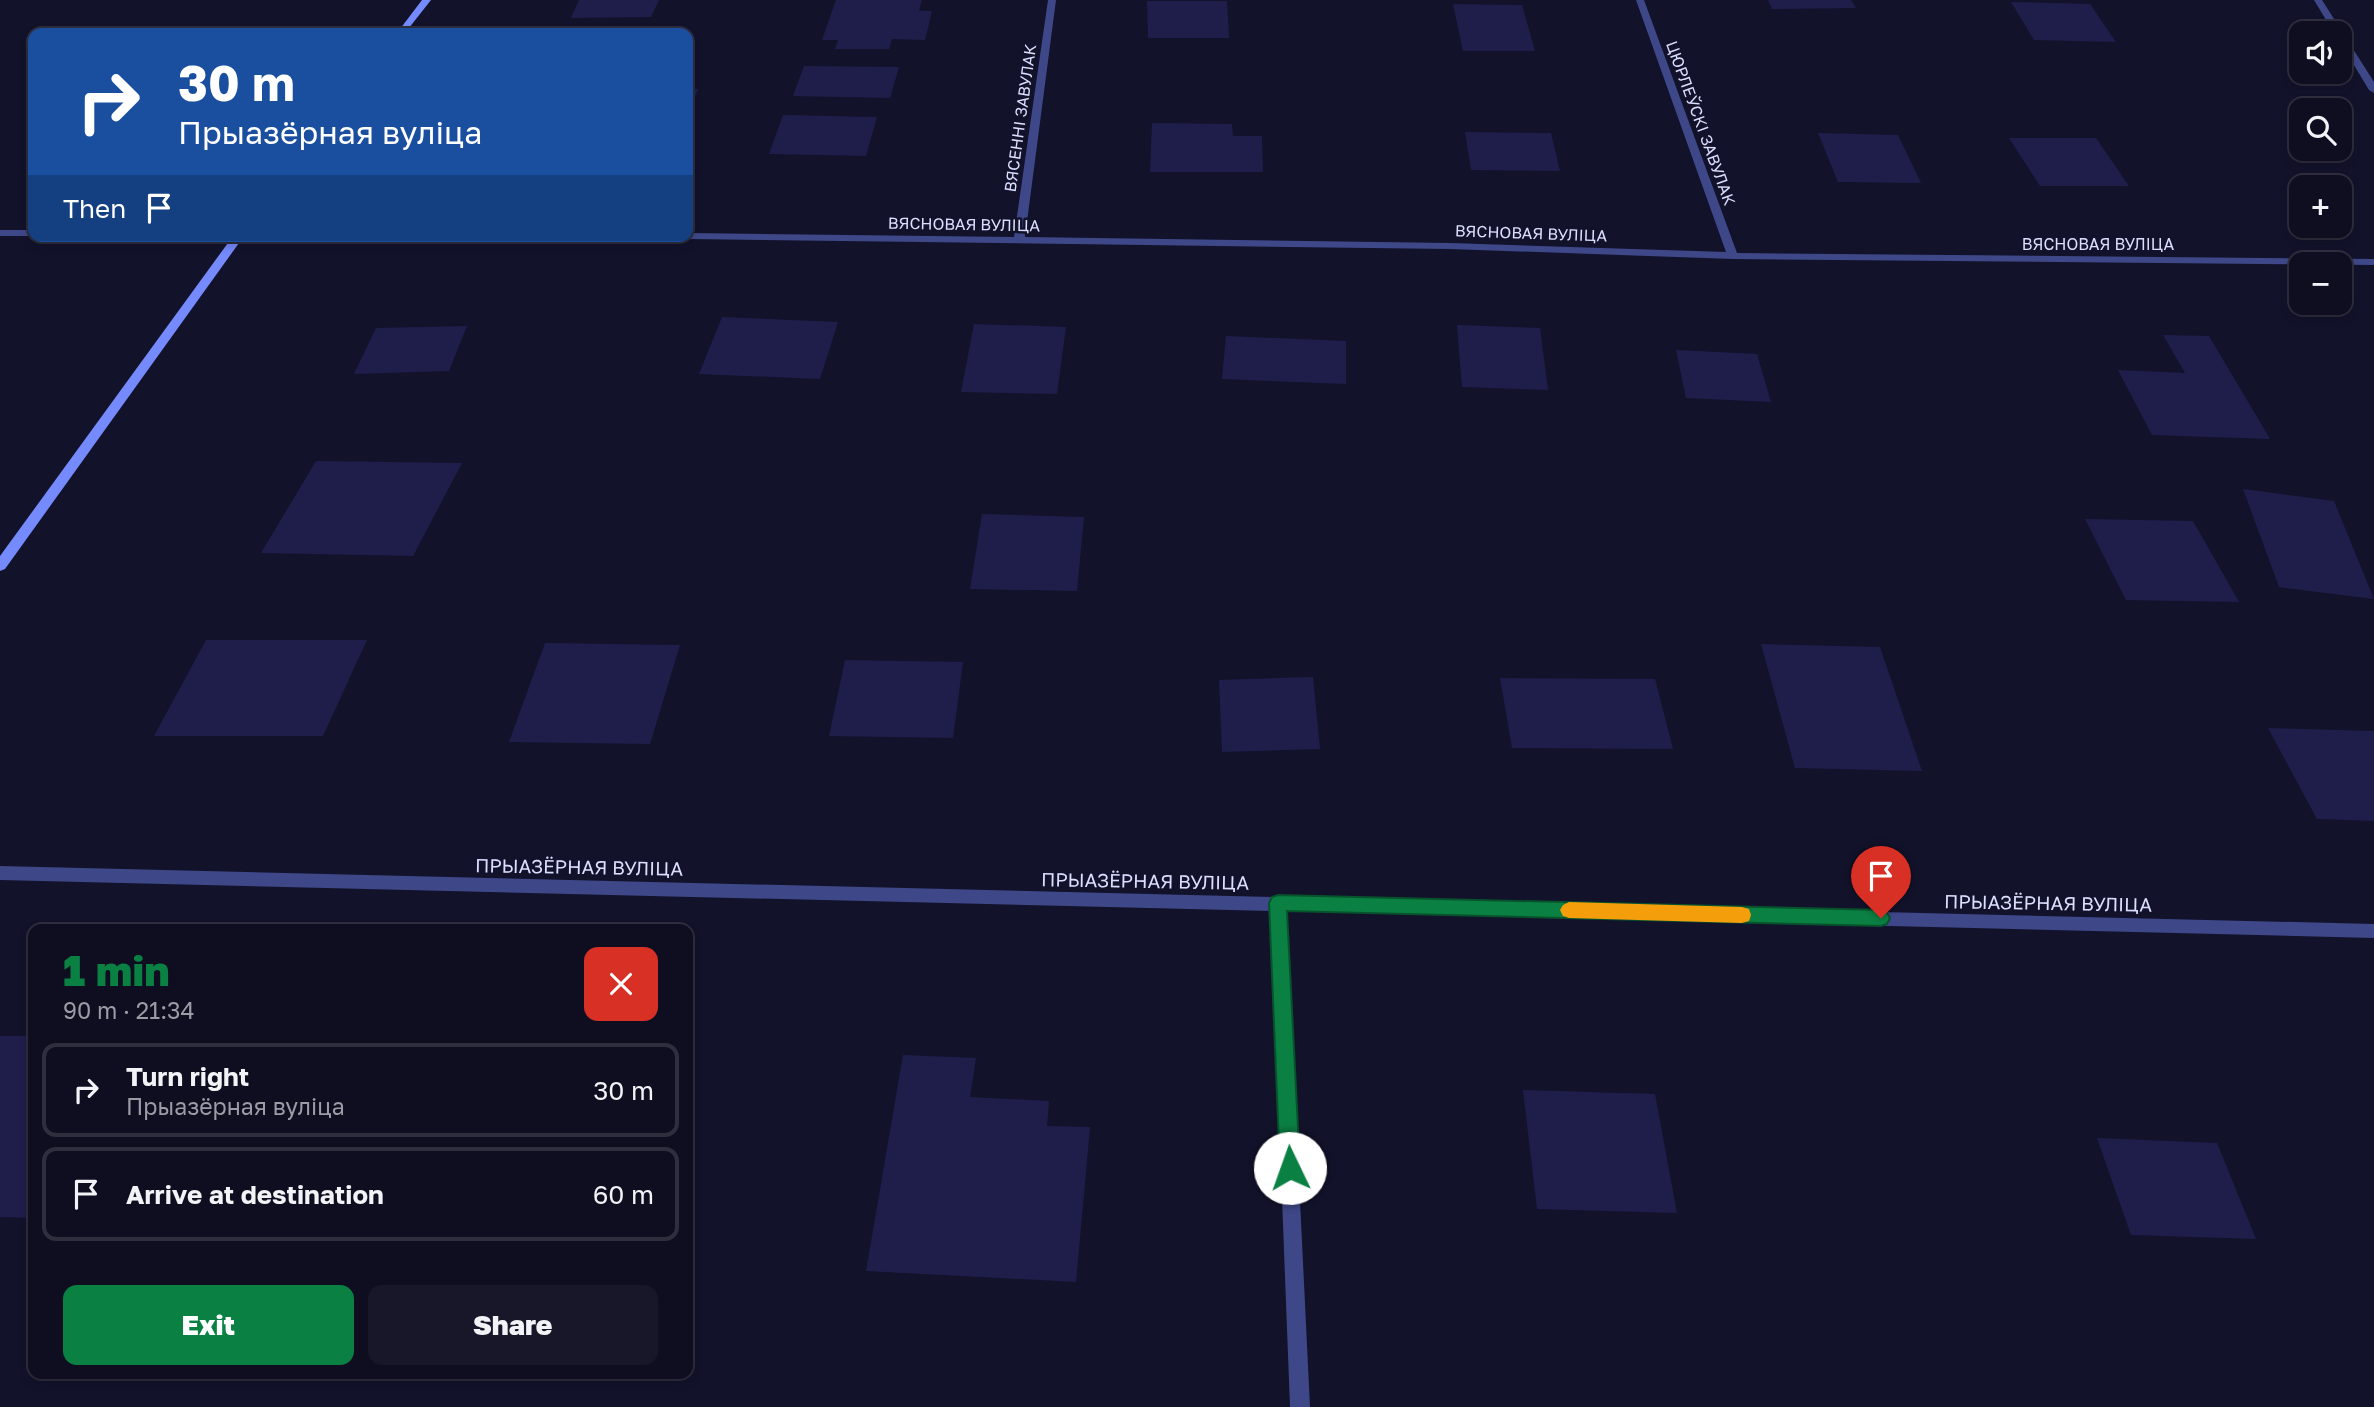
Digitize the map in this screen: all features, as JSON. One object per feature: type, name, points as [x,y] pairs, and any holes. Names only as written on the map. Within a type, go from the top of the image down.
[{"type":"street","points":[[405,28],[427,0]]},
{"type":"street","name":"ВЯСЕННІ ЗАВУЛАК","points":[[1019,240],[1052,0]]},
{"type":"street","name":"ЦЮРЛЕЎСКІ ЗАВУЛАК","points":[[1640,0],[1733,256]]},
{"type":"street","points":[[2318,0],[2331,21]]},
{"type":"street","points":[[2352,55],[2374,90]]},
{"type":"street","points":[[0,233],[28,233]]},
{"type":"street","name":"ВЯСНОВАЯ ВУЛІЦА","points":[[693,236],[1450,246],[1733,256],[2374,262]]},
{"type":"street","points":[[0,566],[235,242]]},
{"type":"street","name":"ПРЫАЗЁРНАЯ ВУЛІЦА","points":[[0,873],[2374,931]]},
{"type":"street","points":[[1278,903],[1300,1407]]},
{"type":"building","points":[[579,0],[659,0],[651,17],[571,18]]},
{"type":"building","points":[[836,0],[922,0],[919,11],[932,11],[925,40],[892,39],[889,49],[835,49],[838,40],[822,40]]},
{"type":"building","points":[[1768,0],[1851,0],[1856,8],[1772,9]]},
{"type":"building","points":[[1147,1],[1227,1],[1229,38],[1148,38]]},
{"type":"building","points":[[2011,2],[2090,4],[2116,42],[2034,40]]},
{"type":"building","points":[[1453,4],[1522,5],[1535,51],[1463,51]]},
{"type":"building","points":[[804,66],[899,67],[890,98],[793,96]]},
{"type":"building","points":[[693,89],[698,89],[693,102]]},
{"type":"building","points":[[783,115],[877,117],[866,156],[769,154]]},
{"type":"building","points":[[1152,123],[1232,124],[1233,136],[1262,136],[1263,172],[1150,172]]},
{"type":"building","points":[[1465,132],[1551,133],[1560,171],[1471,170]]},
{"type":"building","points":[[1818,133],[1898,135],[1921,183],[1838,182]]},
{"type":"building","points":[[2009,138],[2096,138],[2129,186],[2040,186]]},
{"type":"building","points":[[722,317],[838,322],[820,379],[699,374]]},
{"type":"building","points":[[974,324],[1066,327],[1057,394],[961,392]]},
{"type":"building","points":[[1457,325],[1540,328],[1548,390],[1462,387]]},
{"type":"building","points":[[467,326],[449,371],[354,374],[376,328]]},
{"type":"building","points":[[2163,335],[2209,336],[2270,439],[2152,435],[2118,370],[2185,373]]},
{"type":"building","points":[[1226,336],[1346,341],[1346,384],[1222,379]]},
{"type":"building","points":[[1676,350],[1757,354],[1771,402],[1686,398]]},
{"type":"building","points":[[316,461],[462,463],[413,556],[261,553]]},
{"type":"building","points":[[2243,489],[2334,501],[2374,599],[2279,587]]},
{"type":"building","points":[[982,514],[1084,517],[1077,591],[970,589]]},
{"type":"building","points":[[2085,519],[2193,521],[2239,602],[2126,600]]},
{"type":"building","points":[[206,640],[367,640],[323,736],[154,736]]},
{"type":"building","points":[[545,643],[680,645],[650,744],[509,742]]},
{"type":"building","points":[[1761,644],[1880,647],[1922,771],[1795,768]]},
{"type":"building","points":[[845,660],[963,662],[953,738],[829,736]]},
{"type":"building","points":[[1313,677],[1320,749],[1222,752],[1219,680]]},
{"type":"building","points":[[1500,678],[1655,679],[1673,749],[1512,748]]},
{"type":"building","points":[[2268,728],[2374,731],[2374,821],[2317,819]]},
{"type":"building","points":[[0,1036],[28,1036],[28,1218],[0,1217]]},
{"type":"building","points":[[903,1055],[976,1058],[970,1097],[1049,1101],[1047,1126],[1090,1127],[1076,1282],[866,1271]]},
{"type":"building","points":[[1523,1090],[1655,1094],[1677,1213],[1537,1209]]},
{"type":"building","points":[[2097,1138],[2217,1143],[2256,1239],[2131,1235]]},
{"type":"slow traffic","points":[[1569,910],[1742,915]]},
{"type":"route","points":[[1290,1168],[1278,903],[1881,918]]}]
